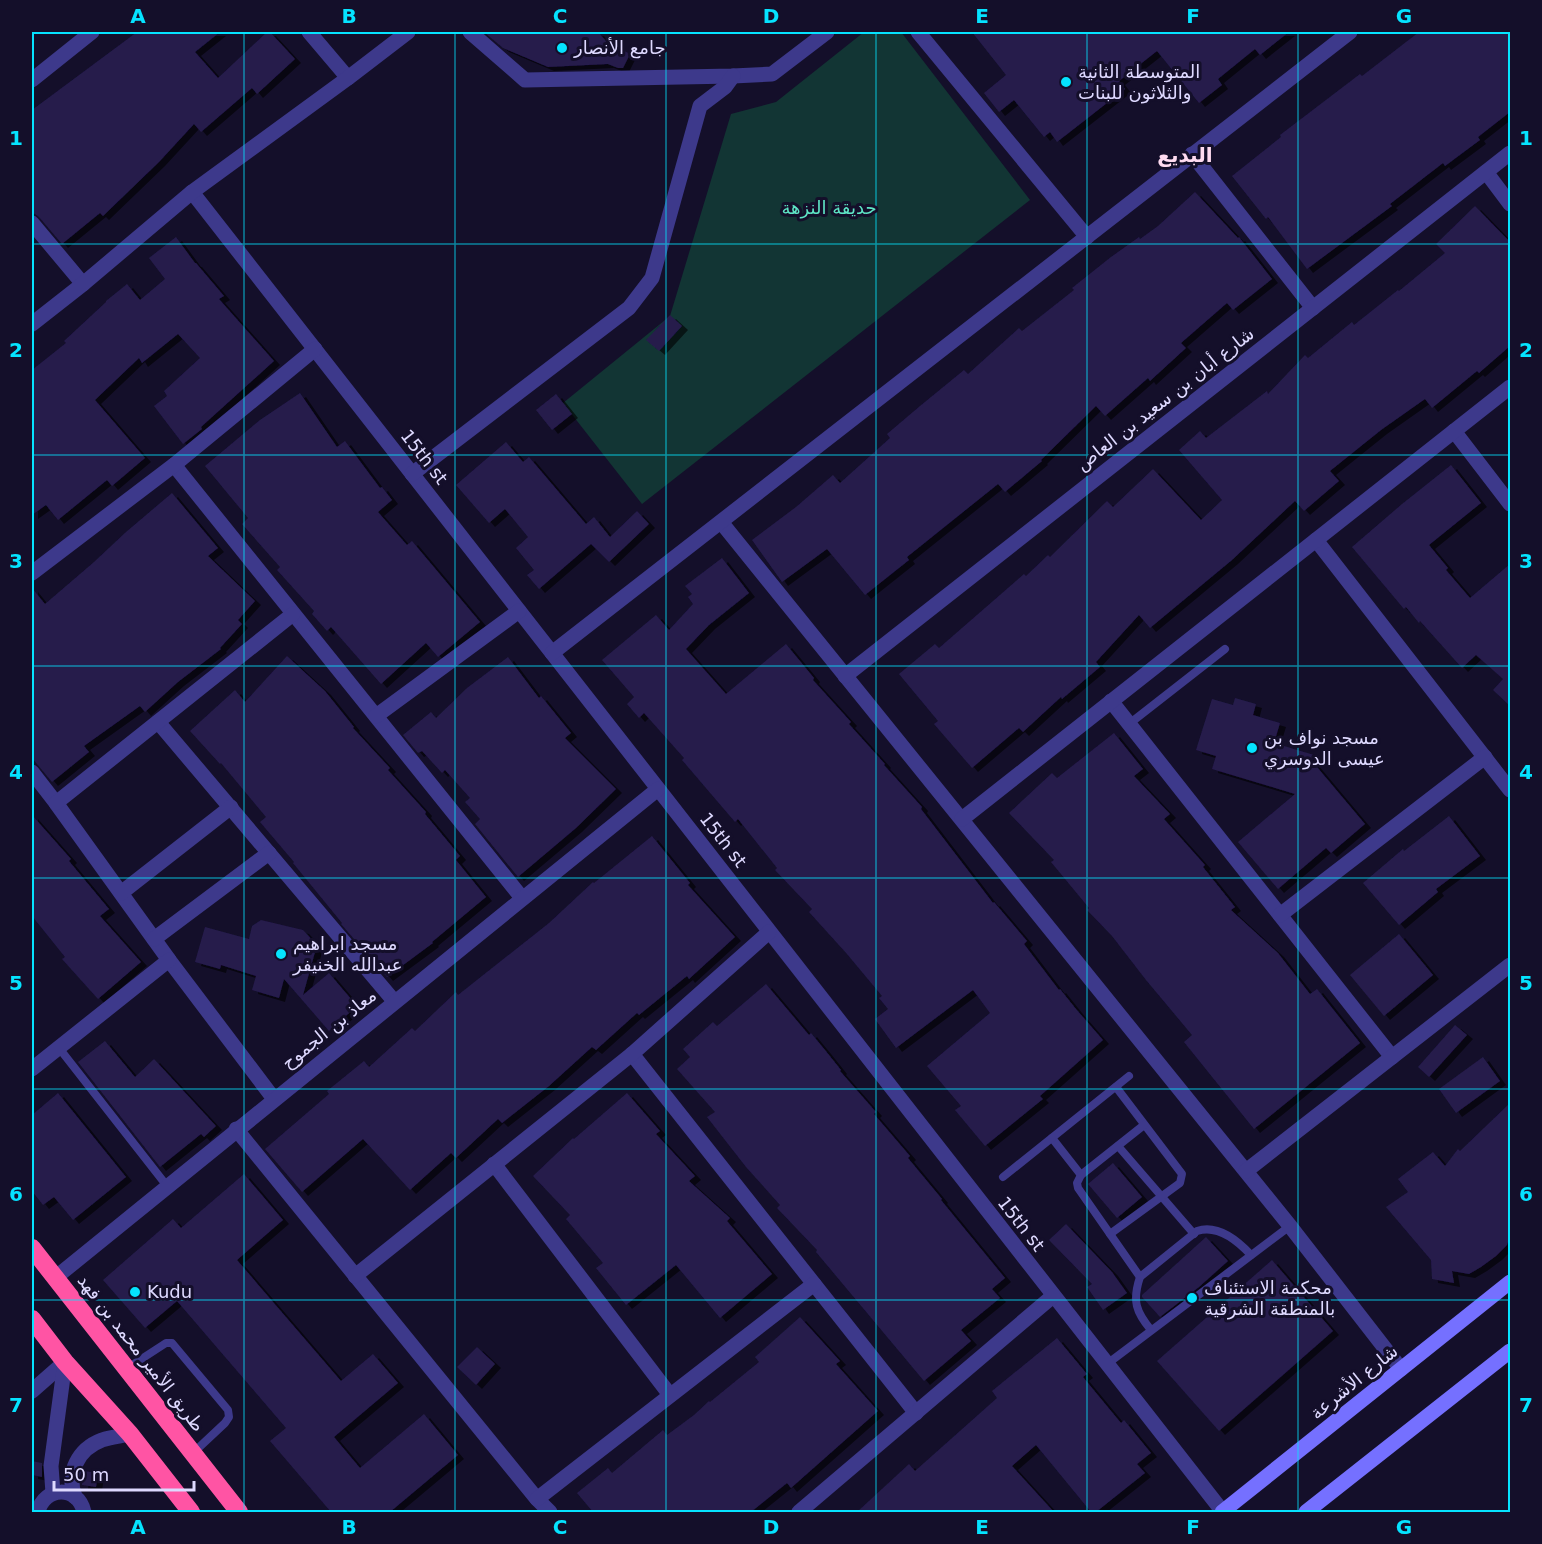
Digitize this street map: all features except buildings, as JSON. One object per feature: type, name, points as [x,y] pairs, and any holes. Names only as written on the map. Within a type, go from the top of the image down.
[{"type":"highway","name":"طريق الأمير محمد بن فهد","points":[[32,1248],[239,1512]]},
{"type":"highway","points":[[32,1319],[65,1362],[130,1434],[191,1512]]},
{"type":"street","points":[[32,80],[92,32]]},
{"type":"street","points":[[309,32],[348,78]]},
{"type":"street","points":[[32,324],[192,192],[408,32]]},
{"type":"street","points":[[470,32],[525,80],[772,74],[827,32]]},
{"type":"street","points":[[918,32],[1087,237]]},
{"type":"street","points":[[552,653],[1347,32]]},
{"type":"street","points":[[412,474],[629,308],[652,278],[700,106],[725,87],[733,76]]},
{"type":"street","name":"شارع أبان بن سعيد بن العاص","points":[[845,676],[1510,153]]},
{"type":"street","points":[[1192,154],[1313,308]]},
{"type":"street","points":[[1486,172],[1510,204]]},
{"type":"street","name":"15th st","points":[[192,192],[1222,1512]]},
{"type":"street","points":[[32,223],[83,284]]},
{"type":"street","points":[[32,573],[174,465],[315,349]]},
{"type":"street","points":[[962,819],[1510,387]]},
{"type":"street","points":[[1454,431],[1510,504]]},
{"type":"street","points":[[174,465],[522,898]]},
{"type":"street","points":[[721,522],[1246,1171],[1401,1368]]},
{"type":"street","points":[[1316,540],[1510,790]]},
{"type":"street","points":[[376,716],[519,611]]},
{"type":"street","points":[[56,803],[293,614]]},
{"type":"street","points":[[1112,701],[1392,1057]]},
{"type":"street","points":[[158,722],[394,1001]]},
{"type":"street","points":[[1280,915],[1485,758]]},
{"type":"street","points":[[32,772],[274,1099]]},
{"type":"street","name":"معاذ بن الجموح","points":[[55,1278],[658,789]]},
{"type":"street","points":[[121,893],[231,807]]},
{"type":"street","points":[[154,939],[269,853]]},
{"type":"street","points":[[355,1276],[632,1054],[769,932]]},
{"type":"street","points":[[34,1061],[59,1048],[169,960]]},
{"type":"street","points":[[1246,1171],[1510,965]]},
{"type":"street","points":[[632,1054],[916,1413]]},
{"type":"street","points":[[236,1129],[537,1499],[550,1512]]},
{"type":"street","points":[[494,1164],[670,1395]]},
{"type":"street","name":"شارع الأشرعة","points":[[1222,1512],[1510,1282]]},
{"type":"street","points":[[537,1499],[814,1284]]},
{"type":"street","points":[[799,1512],[1053,1296]]},
{"type":"street","points":[[1306,1512],[1510,1351]]},
{"type":"street","points":[[32,1390],[65,1362]]},
{"type":"street","points":[[53,1493],[51,1466],[65,1362]]},
{"type":"street","points":[[75,1497],[72,1488],[73,1467],[84,1450],[101,1440],[130,1434]]},
{"type":"street","points":[[38,1512],[46,1497],[60,1492],[75,1497],[81,1503],[84,1512]]},
{"type":"lane","points":[[1129,724],[1225,649]]},
{"type":"lane","points":[[59,1048],[167,1186]]},
{"type":"lane","points":[[1003,1177],[1129,1076]]},
{"type":"lane","points":[[1110,1234],[1180,1183],[1182,1179],[1182,1174],[1116,1087]]},
{"type":"lane","points":[[1140,1277],[1078,1188],[1077,1183],[1081,1175],[1144,1125]]},
{"type":"lane","points":[[1052,1138],[1081,1175]]},
{"type":"lane","points":[[1118,1146],[1194,1234]]},
{"type":"lane","points":[[1106,1364],[1290,1226]]},
{"type":"lane","points":[[1151,1330],[1139,1316],[1136,1301],[1140,1277],[1197,1231],[1211,1230],[1227,1235],[1239,1242],[1251,1255]]},
{"type":"lane","points":[[126,1369],[166,1343],[172,1343],[228,1410],[229,1417],[225,1423],[193,1453]]},
{"type":"green space","name":"حديقة النزهة","points":[[864,32],[901,32],[1030,200],[642,504],[563,403],[670,316],[731,114],[776,102]]},
{"type":"place","name":"جامع الأنصار","points":[[562,48]]},
{"type":"place","name":"المتوسطة الثانية والثلاثون للبنات","points":[[1066,82]]},
{"type":"place","name":"مسجد نواف بن عيسى الدوسري","points":[[1252,748]]},
{"type":"place","name":"مسجد ابراهيم عبدالله الخنيفر","points":[[281,954]]},
{"type":"place","name":"Kudu","points":[[135,1292]]},
{"type":"place","name":"محكمة الاستئناف بالمنطقة الشرقية","points":[[1192,1298]]},
{"type":"district","name":"البديع","points":[[1185,155]]}]
